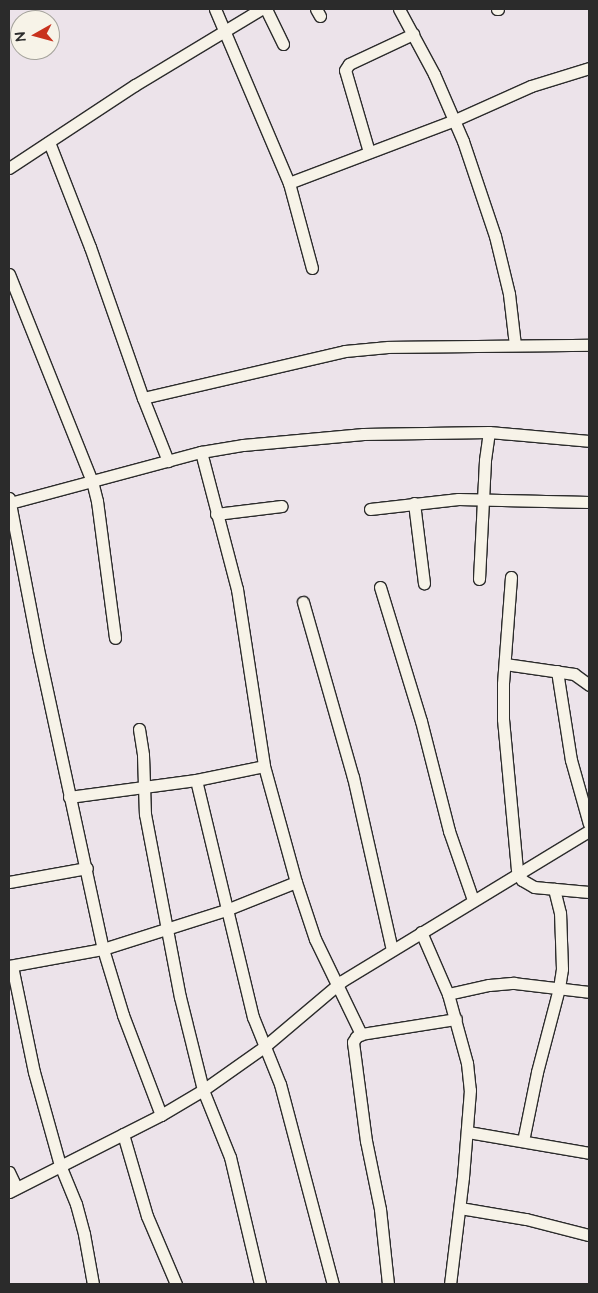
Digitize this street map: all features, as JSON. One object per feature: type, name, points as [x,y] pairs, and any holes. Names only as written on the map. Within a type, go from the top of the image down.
[{"type":"street","points":[[215,9],[289,184],[312,268]]},
{"type":"street","points":[[9,168],[135,85],[261,9]]},
{"type":"street","points":[[266,9],[283,44]]},
{"type":"street","points":[[403,10],[455,120],[495,236],[509,294],[515,345]]},
{"type":"street","points":[[369,152],[345,70],[349,64],[413,34]]},
{"type":"street","points":[[289,184],[455,120],[531,86],[589,68]]},
{"type":"street","points":[[49,142],[90,247],[143,398],[168,461]]},
{"type":"street","points":[[9,274],[92,481],[97,501],[115,638]]},
{"type":"street","points":[[143,398],[345,351],[388,347],[589,345]]},
{"type":"street","points":[[479,578],[489,432]]},
{"type":"street","points":[[161,1115],[123,1015],[103,950],[87,868],[69,797],[10,500],[92,481],[201,452],[243,445],[363,434],[489,432],[589,441]]},
{"type":"street","points":[[201,452],[237,589],[256,726],[264,766],[296,882],[315,939],[361,1034]]},
{"type":"street","points":[[370,509],[458,499],[531,499],[589,502]]},
{"type":"street","points":[[414,503],[424,583]]},
{"type":"street","points":[[216,514],[282,506]]},
{"type":"street","points":[[512,577],[503,684],[504,743],[518,873],[528,885],[589,892]]},
{"type":"street","points":[[380,587],[421,721],[449,831],[473,900]]},
{"type":"street","points":[[303,602],[353,777],[392,950]]},
{"type":"street","points":[[505,664],[574,674],[589,685]]},
{"type":"street","points":[[557,671],[571,760],[589,824]]},
{"type":"street","points":[[139,729],[143,755],[145,814],[180,997],[203,1090],[230,1157],[260,1284]]},
{"type":"street","points":[[69,797],[196,780],[264,766]]},
{"type":"street","points":[[196,780],[252,1017],[270,1059],[287,1110],[333,1284]]},
{"type":"street","points":[[9,1172],[12,1190],[161,1115],[203,1090],[264,1047],[337,985],[473,900],[589,831]]},
{"type":"street","points":[[9,882],[87,868]]},
{"type":"street","points":[[93,1284],[84,1234],[76,1204],[60,1165],[34,1072],[10,966],[103,950],[226,910],[296,882]]},
{"type":"street","points":[[523,1141],[536,1072],[559,988],[563,952],[560,913],[554,889]]},
{"type":"street","points":[[422,932],[448,994],[456,1019],[467,1063],[470,1090],[468,1132],[450,1284]]},
{"type":"street","points":[[448,994],[489,985],[514,983],[589,992]]},
{"type":"street","points":[[388,1284],[380,1210],[366,1141],[354,1053],[354,1039],[361,1034],[456,1019]]},
{"type":"street","points":[[468,1132],[589,1153]]},
{"type":"street","points":[[123,1134],[147,1216],[176,1284]]},
{"type":"street","points":[[460,1208],[526,1219],[589,1235]]}]
